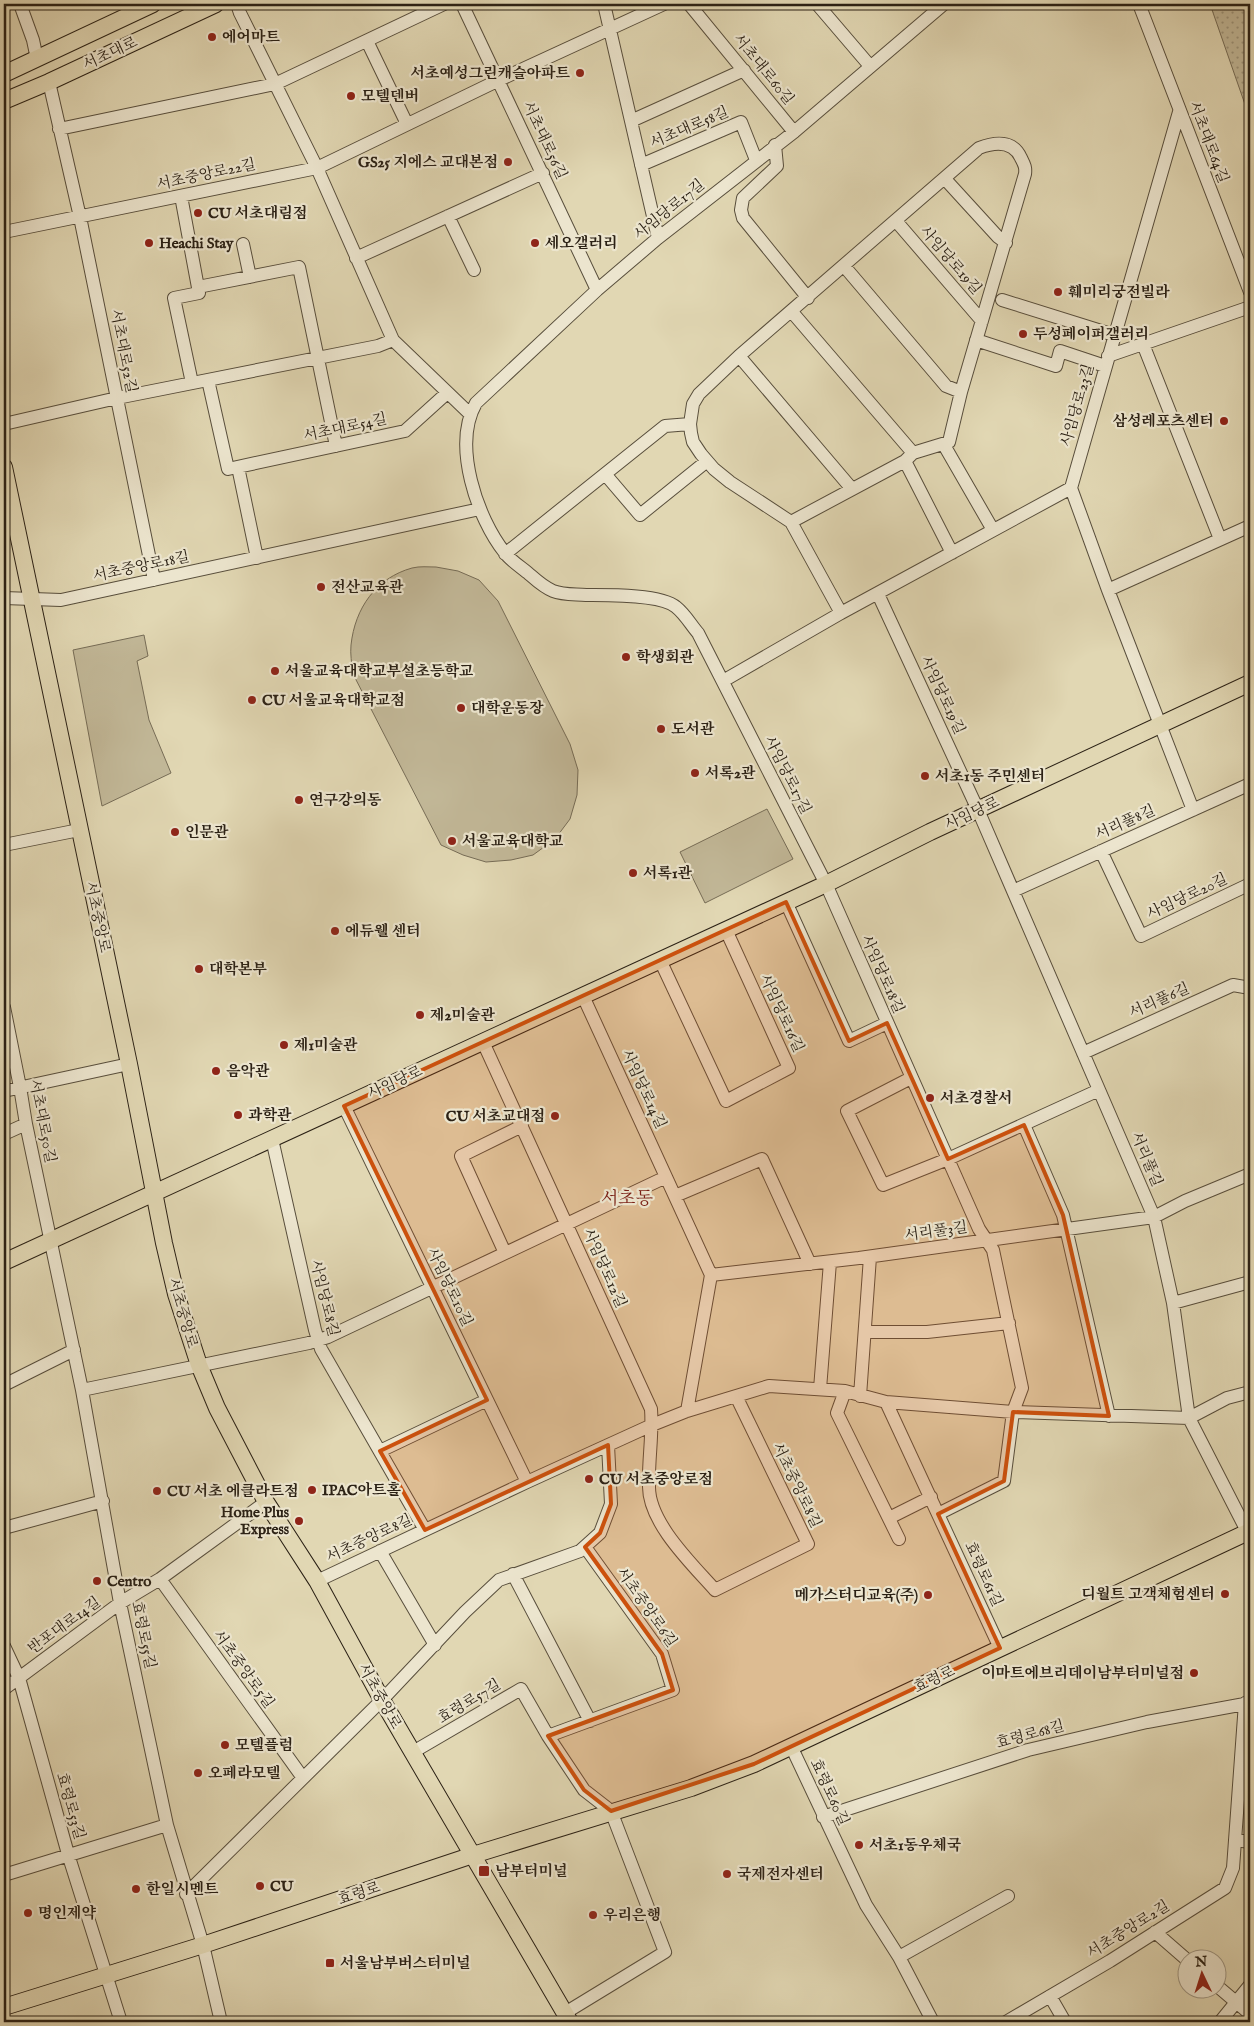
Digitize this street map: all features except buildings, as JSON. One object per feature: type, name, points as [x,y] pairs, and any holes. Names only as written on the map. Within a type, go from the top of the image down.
[{"type":"main road","name":"서초대로","points":[[4,74],[153,4]]},
{"type":"main road","name":"서초대로","points":[[4,101],[216,4]]},
{"type":"main road","name":"서초중앙로","points":[[4,467],[30,600],[129,1064],[164,1244],[176,1294],[199,1365],[220,1416],[266,1502],[317,1581],[382,1700],[568,2018]]},
{"type":"main road","name":"사임당로","points":[[4,1262],[826,884],[978,810],[1250,683]]},
{"type":"main road","name":"효령로","points":[[4,2007],[203,1945],[473,1855],[691,1788],[754,1764],[1249,1533]]},
{"type":"street","points":[[20,4],[35,46],[37,59]]},
{"type":"street","points":[[237,4],[317,168],[393,340],[447,394],[470,414]]},
{"type":"street","points":[[59,129],[275,84],[444,4]]},
{"type":"street","name":"서초대로56길","points":[[462,4],[597,290]]},
{"type":"street","name":"서초대로58길","points":[[604,4],[658,238]]},
{"type":"street","name":"서초중앙로22길","points":[[4,232],[317,168],[499,80],[664,4]]},
{"type":"street","name":"서초대로60길","points":[[689,4],[794,132]]},
{"type":"street","points":[[817,4],[870,66]]},
{"type":"street","name":"사임당로17길","points":[[826,884],[763,762],[724,680],[698,633],[678,608],[673,604],[632,596],[558,593],[540,584],[505,554],[480,509],[466,454],[470,414],[476,403],[490,388],[597,290],[658,238],[794,132],[944,4]]},
{"type":"street","name":"서초대로64길","points":[[1139,4],[1179,112],[1250,292]]},
{"type":"street","points":[[367,41],[407,124]]},
{"type":"street","name":"서초대로58길","points":[[631,121],[744,70]]},
{"type":"street","name":"서초대로52길","points":[[49,82],[80,217],[154,580]]},
{"type":"street","name":"사임당로23길","points":[[1071,488],[1179,112]]},
{"type":"street","name":"서초대로58길","points":[[641,165],[741,122],[756,160]]},
{"type":"street","name":"사임당로19길","points":[[841,613],[791,522],[730,482],[707,461],[693,442],[690,424],[692,404],[739,356],[979,148],[1000,143],[1014,148],[1019,153],[1026,168],[1026,174],[961,392],[949,442],[944,445]]},
{"type":"street","points":[[775,145],[777,166],[743,198],[741,210],[743,218],[808,298]]},
{"type":"street","points":[[356,258],[542,173]]},
{"type":"street","points":[[945,178],[998,237],[1006,243]]},
{"type":"street","points":[[181,196],[199,293],[174,298],[192,383]]},
{"type":"street","points":[[448,216],[474,270]]},
{"type":"street","name":"사임당로19길","points":[[896,221],[982,321]]},
{"type":"street","points":[[243,244],[250,277]]},
{"type":"street","points":[[844,266],[946,386],[961,392]]},
{"type":"street","points":[[198,287],[299,267],[336,446]]},
{"type":"street","points":[[1002,300],[1114,334]]},
{"type":"street","points":[[976,340],[1056,366],[1060,351],[1107,361],[1143,344],[1250,307]]},
{"type":"street","points":[[792,312],[909,457],[952,553]]},
{"type":"street","points":[[4,424],[117,398],[378,346],[393,340]]},
{"type":"street","points":[[1143,344],[1220,539]]},
{"type":"street","points":[[739,356],[852,489]]},
{"type":"street","points":[[208,380],[228,469],[238,467],[257,558]]},
{"type":"street","name":"서초대로54길","points":[[238,467],[405,431],[447,394]]},
{"type":"street","points":[[505,554],[665,426],[690,424]]},
{"type":"street","points":[[791,522],[909,457],[944,445],[993,530]]},
{"type":"street","points":[[604,474],[640,516],[707,461]]},
{"type":"street","points":[[724,680],[841,613],[1071,488],[1108,590],[1193,810]]},
{"type":"street","name":"서초중앙로18길","points":[[4,598],[61,600],[480,509]]},
{"type":"street","points":[[1108,590],[1250,526]]},
{"type":"street","name":"사임당로19길","points":[[878,594],[978,810]]},
{"type":"street","name":"서리풀8길","points":[[1013,891],[1250,784]]},
{"type":"street","name":"서리풀길","points":[[978,810],[1154,1217],[1173,1303],[1189,1418],[1249,1533]]},
{"type":"street","points":[[4,845],[79,830]]},
{"type":"street","name":"사임당로20길","points":[[1101,851],[1141,936],[1250,884]]},
{"type":"street","name":"사임당로18길","points":[[826,884],[979,1229],[993,1250],[1022,1388],[1013,1412]]},
{"type":"street","points":[[786,902],[849,1041],[887,1023]]},
{"type":"street","name":"사임당로16길","points":[[660,960],[726,1101],[789,1068],[726,930]]},
{"type":"street","name":"서리풀6길","points":[[1083,1053],[1233,985],[1250,988]]},
{"type":"street","name":"사임당로14길","points":[[583,996],[711,1275]]},
{"type":"street","name":"서초대로50길","points":[[4,1007],[51,1241]]},
{"type":"street","name":"사임당로12길","points":[[483,1042],[651,1409],[652,1426]]},
{"type":"street","points":[[4,1091],[129,1064]]},
{"type":"street","points":[[911,1078],[847,1111],[883,1185],[948,1159],[1099,1090]]},
{"type":"street","name":"사임당로10길","points":[[344,1106],[526,1482]]},
{"type":"street","points":[[4,1134],[26,1124]]},
{"type":"street","points":[[1024,1125],[1063,1215],[1109,1416]]},
{"type":"street","points":[[505,1252],[461,1156],[522,1126]]},
{"type":"street","name":"사임당로8길","points":[[272,1139],[321,1349],[425,1530]]},
{"type":"street","points":[[675,1196],[762,1160],[810,1264]]},
{"type":"street","name":"서리풀3길","points":[[711,1275],[870,1257],[1154,1217],[1185,1201],[1250,1174]]},
{"type":"street","points":[[199,1365],[318,1340],[666,1177]]},
{"type":"street","name":"효령로55길","points":[[51,1241],[103,1500],[120,1604],[167,1825],[186,1894],[203,1945],[221,2022]]},
{"type":"street","points":[[860,1396],[870,1257]]},
{"type":"street","points":[[820,1389],[830,1262]]},
{"type":"street","points":[[686,1411],[711,1275]]},
{"type":"street","points":[[1173,1303],[1250,1282]]},
{"type":"street","points":[[865,1332],[927,1332],[1009,1323]]},
{"type":"street","points":[[4,1385],[74,1350]]},
{"type":"street","name":"서초중앙로","points":[[82,1390],[199,1365]]},
{"type":"street","name":"서초중앙로8길","points":[[317,1581],[526,1482],[686,1411],[769,1386],[845,1391],[886,1402],[1013,1412],[1189,1418],[1227,1398],[1250,1392]]},
{"type":"street","points":[[845,1391],[836,1413],[899,1539]]},
{"type":"street","name":"서초중앙로8길","points":[[652,1426],[648,1489],[658,1520],[682,1553],[715,1590],[808,1544],[736,1396]]},
{"type":"street","points":[[380,1451],[487,1400]]},
{"type":"street","name":"효령로61길","points":[[886,1402],[1000,1648]]},
{"type":"street","points":[[938,1514],[1004,1481],[1013,1412]]},
{"type":"street","points":[[186,1894],[382,1700],[465,1612],[500,1580],[580,1551],[600,1534],[611,1504],[608,1445]]},
{"type":"street","points":[[889,1518],[931,1497]]},
{"type":"street","points":[[4,1528],[103,1500]]},
{"type":"street","name":"반포대로14길","points":[[4,1689],[120,1604],[160,1580],[266,1502]]},
{"type":"street","name":"서초중앙로6길","points":[[585,1547],[662,1654],[673,1690],[590,1721]]},
{"type":"street","points":[[380,1551],[435,1644]]},
{"type":"street","points":[[513,1574],[590,1721],[548,1736]]},
{"type":"street","name":"서초중앙로5길","points":[[160,1580],[303,1778]]},
{"type":"street","name":"효령로53길","points":[[4,1646],[19,1678],[68,1854],[106,1974]]},
{"type":"street","name":"효령로57길","points":[[413,1752],[521,1689],[548,1736],[584,1790],[611,1812]]},
{"type":"street","name":"효령로68길","points":[[823,1817],[1028,1750],[1147,1722],[1248,1703]]},
{"type":"street","name":"서초중앙로2길","points":[[1006,2022],[1225,1888],[1233,1868],[1248,1703]]},
{"type":"street","name":"효령로60길","points":[[791,1746],[866,1905],[899,1957],[933,2022]]},
{"type":"street","points":[[568,2018],[665,1952],[611,1812]]},
{"type":"street","points":[[4,1874],[167,1825]]},
{"type":"street","points":[[1235,1840],[1250,1842]]},
{"type":"street","points":[[899,1957],[1008,1896]]},
{"type":"street","points":[[1155,1932],[1176,1950]]},
{"type":"street","points":[[106,1974],[121,2022]]},
{"type":"street","points":[[1220,2022],[1250,1985]]},
{"type":"street","points":[[1226,1994],[1250,2014]]},
{"type":"street","points":[[1050,1996],[1065,2022]]},
{"type":"highlighted area","points":[[786,902],[849,1041],[887,1023],[948,1159],[1024,1125],[1063,1215],[1109,1416],[1013,1412],[1004,1481],[938,1514],[1000,1648],[754,1764],[611,1811],[584,1790],[548,1736],[673,1690],[662,1654],[585,1547],[600,1533],[611,1504],[608,1445],[425,1530],[380,1451],[487,1400],[344,1106]]},
{"type":"shaded area","points":[[1210,4],[1246,4],[1250,15],[1250,112],[1248,113]]},
{"type":"shaded area","name":"대학운동장","points":[[415,567],[436,567],[458,571],[479,580],[498,601],[570,744],[578,770],[577,795],[570,819],[555,839],[533,855],[511,860],[486,862],[463,855],[441,845],[352,672],[351,648],[353,631],[357,619],[370,596],[388,579],[399,573]]},
{"type":"shaded area","points":[[144,635],[148,656],[137,661],[149,720],[171,773],[102,806],[73,650]]},
{"type":"shaded area","points":[[767,809],[793,859],[705,903],[680,852]]},
{"type":"place","name":"에어마트","points":[[212,37]]},
{"type":"place","name":"서초예성그린캐슬아파트","points":[[580,73]]},
{"type":"place","name":"모텔덴버","points":[[351,96]]},
{"type":"place","name":"GS25 지에스 교대본점","points":[[508,162]]},
{"type":"place","name":"CU 서초대림점","points":[[198,213]]},
{"type":"place","name":"Heachi Stay","points":[[149,243]]},
{"type":"place","name":"세오갤러리","points":[[535,243]]},
{"type":"place","name":"훼미리궁전빌라","points":[[1058,292]]},
{"type":"place","name":"두성페이퍼갤러리","points":[[1023,334]]},
{"type":"place","name":"삼성레포츠센터","points":[[1224,421]]},
{"type":"place","name":"전산교육관","points":[[321,587]]},
{"type":"place","name":"학생회관","points":[[626,657]]},
{"type":"place","name":"서울교육대학교부설초등학교","points":[[275,671]]},
{"type":"place","name":"CU 서울교육대학교점","points":[[252,700]]},
{"type":"place","name":"대학운동장","points":[[461,708]]},
{"type":"place","name":"도서관","points":[[661,729]]},
{"type":"place","name":"서록2관","points":[[695,773]]},
{"type":"place","name":"서초1동 주민센터","points":[[925,776]]},
{"type":"place","name":"연구강의동","points":[[299,800]]},
{"type":"place","name":"인문관","points":[[175,832]]},
{"type":"place","name":"서울교육대학교","points":[[452,841]]},
{"type":"place","name":"서록1관","points":[[633,873]]},
{"type":"place","name":"에듀웰 센터","points":[[335,931]]},
{"type":"place","name":"대학본부","points":[[199,969]]},
{"type":"place","name":"제2미술관","points":[[420,1015]]},
{"type":"place","name":"제1미술관","points":[[284,1045]]},
{"type":"place","name":"음악관","points":[[216,1071]]},
{"type":"place","name":"서초경찰서","points":[[930,1098]]},
{"type":"place","name":"과학관","points":[[238,1115]]},
{"type":"place","name":"CU 서초교대점","points":[[555,1116]]},
{"type":"place","name":"CU 서초중앙로점","points":[[589,1479]]},
{"type":"place","name":"IPAC아트홀","points":[[312,1490]]},
{"type":"place","name":"CU 서초 에클라트점","points":[[157,1491]]},
{"type":"place","name":"Home Plus Express","points":[[299,1521]]},
{"type":"place","name":"Centro","points":[[97,1581]]},
{"type":"place","name":"디월트 고객체험센터","points":[[1225,1594]]},
{"type":"place","name":"메가스터디교육(주)","points":[[928,1595]]},
{"type":"place","name":"이마트에브리데이남부터미널점","points":[[1194,1673]]},
{"type":"place","name":"모텔플럼","points":[[225,1745]]},
{"type":"place","name":"오페라모텔","points":[[198,1773]]},
{"type":"place","name":"서초1동우체국","points":[[859,1845]]},
{"type":"place","name":"남부터미널","points":[[484,1871]]},
{"type":"place","name":"국제전자센터","points":[[727,1874]]},
{"type":"place","name":"CU","points":[[260,1886]]},
{"type":"place","name":"한일시멘트","points":[[136,1889]]},
{"type":"place","name":"명인제약","points":[[28,1913]]},
{"type":"place","name":"우리은행","points":[[593,1915]]},
{"type":"place","name":"서울남부버스터미널","points":[[330,1963]]},
{"type":"district","name":"서초동","points":[[627,1198]]}]
